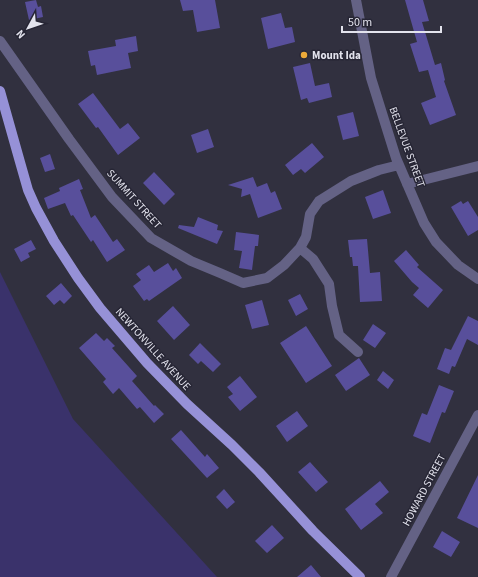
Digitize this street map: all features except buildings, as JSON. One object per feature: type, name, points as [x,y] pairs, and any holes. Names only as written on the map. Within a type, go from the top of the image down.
[{"type":"main road","name":"NEWTONVILLE AVENUE","points":[[0,91],[28,190],[54,241],[86,290],[146,362],[187,404],[238,451],[360,577]]},
{"type":"street","name":"BELLEVUE STREET","points":[[356,0],[371,78],[396,158],[424,223],[436,242],[458,265],[478,279]]},
{"type":"street","name":"SUMMIT STREET","points":[[0,41],[68,139],[112,197],[151,238],[191,261],[243,284],[267,278],[284,265],[300,248],[306,237],[310,214],[319,201],[351,181],[379,170],[399,165]]},
{"type":"street","points":[[407,184],[478,166]]},
{"type":"street","points":[[300,248],[313,259],[328,284],[339,335],[358,352]]},
{"type":"street","name":"HOWARD STREET","points":[[391,577],[478,415]]},
{"type":"shaded area","points":[[0,272],[73,419],[217,577],[0,577]]},
{"type":"place","name":"Mount Ida","points":[[304,55]]}]
